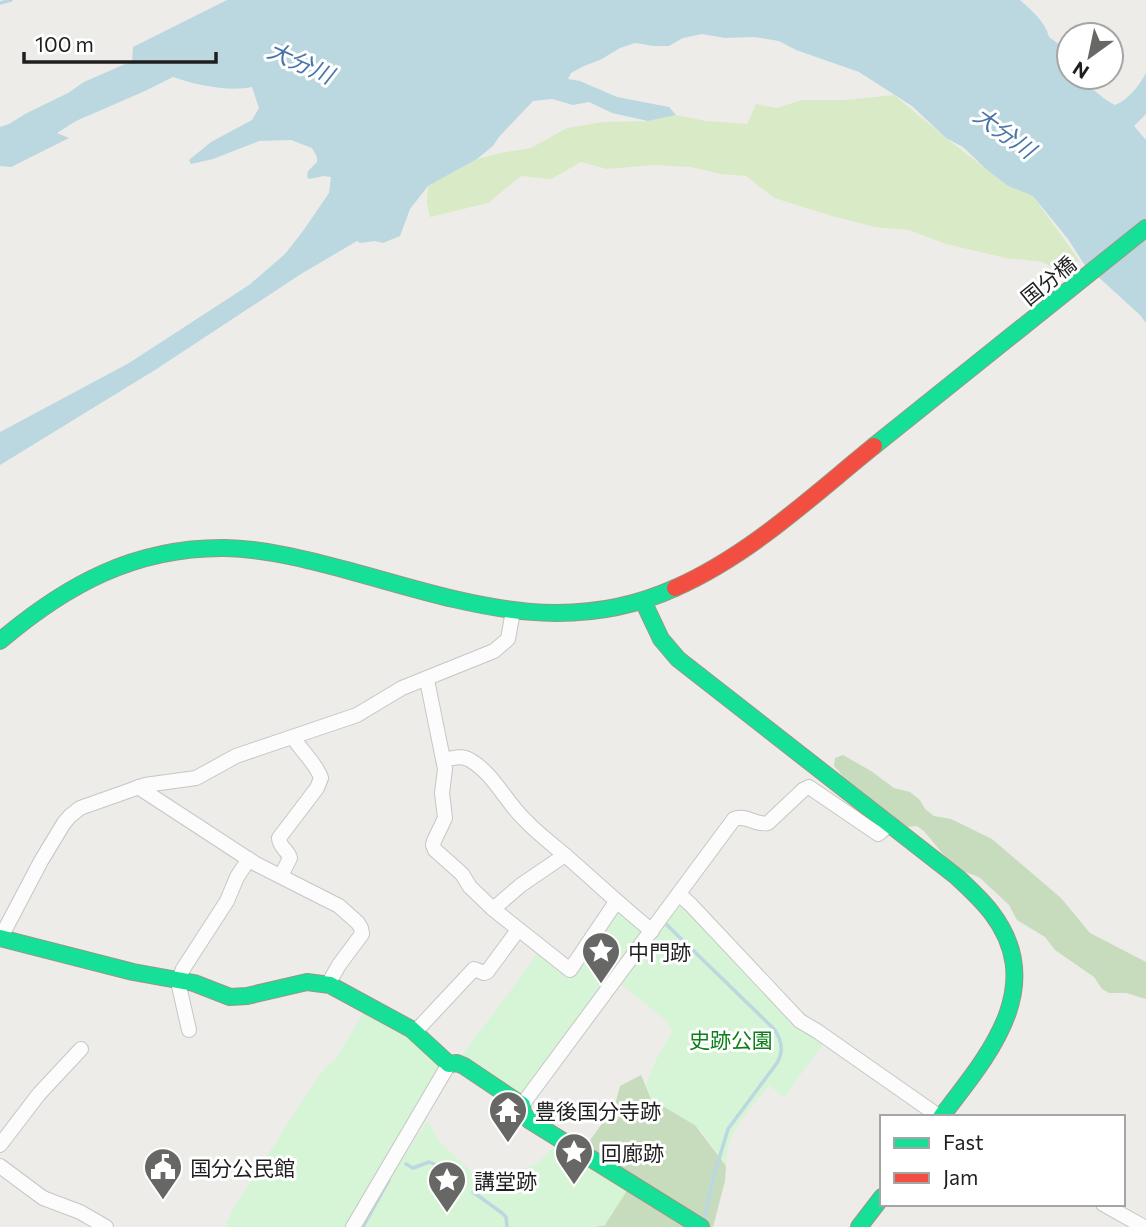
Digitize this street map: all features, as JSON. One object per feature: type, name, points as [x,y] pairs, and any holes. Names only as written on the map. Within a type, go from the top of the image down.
[{"type":"street","name":"国分橋","points":[[0,640],[68,589],[100,573],[157,555],[208,549],[250,550],[294,557],[444,597],[541,614],[614,608],[663,594],[700,578],[748,548],[1146,228]]},
{"type":"street","points":[[643,601],[661,639],[678,659],[963,882],[990,908],[1007,938],[1015,978],[1012,998],[994,1046],[942,1115]]},
{"type":"street","points":[[449,1064],[415,1032],[342,990],[328,985],[307,982],[233,998],[179,979],[133,972],[0,938],[27,886],[70,816],[85,805],[152,784],[196,778],[236,756],[357,715],[402,688],[494,652],[508,639],[513,611]]},
{"type":"street","points":[[428,685],[445,769],[442,793],[445,818],[433,847],[493,909],[570,970],[616,902]]},
{"type":"street","points":[[281,876],[290,858],[279,838],[317,788],[321,778],[318,769],[293,737]]},
{"type":"street","points":[[444,760],[461,757],[472,761],[491,777],[523,819],[652,931]]},
{"type":"street","points":[[138,788],[249,859],[339,906],[358,923],[362,934],[328,985]]},
{"type":"street","points":[[701,1227],[529,1120],[523,1113],[522,1105],[734,819],[743,817],[762,824],[768,823],[806,788],[813,789],[878,834],[890,824]]},
{"type":"street","points":[[493,909],[521,885],[565,855]]},
{"type":"street","points":[[189,1030],[179,979],[227,901],[237,877],[249,859]]},
{"type":"street","points":[[680,895],[800,1021],[938,1115]]},
{"type":"street","points":[[415,1032],[474,970],[487,972],[518,930]]},
{"type":"street","points":[[0,1144],[39,1094],[81,1049]]},
{"type":"street","points":[[449,1064],[464,1066],[522,1105]]},
{"type":"street","points":[[353,1227],[449,1064]]},
{"type":"street","points":[[0,1166],[43,1198],[80,1212],[98,1225]]},
{"type":"street","points":[[859,1227],[880,1200]]},
{"type":"street","points":[[1107,1206],[1144,1227]]},
{"type":"green space","points":[[894,95],[1008,186],[1033,196],[1079,260],[1062,272],[1042,262],[1006,258],[946,244],[909,230],[875,227],[832,216],[774,198],[746,176],[691,167],[653,165],[607,169],[581,162],[551,179],[521,176],[488,203],[430,217],[428,186],[477,159],[531,148],[567,128],[603,122],[648,121],[676,115],[706,121],[747,124],[756,104],[777,108],[802,100],[845,100]]},
{"type":"green space","points":[[843,755],[894,788],[910,792],[934,816],[951,819],[992,839],[1061,898],[1090,933],[1146,962],[1146,999],[1126,993],[1109,993],[1102,989],[1094,977],[1055,950],[1045,937],[1017,920],[1009,905],[979,877],[962,871],[947,859],[924,831],[917,826],[907,827],[843,776],[834,766],[835,758]]},
{"type":"green space","points":[[617,905],[648,931],[524,1096],[460,1058],[540,951],[572,972]]},
{"type":"green space","name":"史跡公園","points":[[687,905],[826,1040],[784,1097],[769,1085],[734,1132],[726,1166],[695,1125],[651,1099],[646,1084],[672,1032],[669,1023],[621,984],[657,934],[681,906]]},
{"type":"green space","points":[[364,1012],[378,1014],[442,1063],[350,1227],[225,1227],[233,1209],[316,1080],[336,1058]]},
{"type":"green space","points":[[641,1075],[651,1099],[695,1125],[726,1166],[725,1181],[713,1227],[594,1227],[606,1225],[586,1146],[615,1105],[620,1086]]},
{"type":"green space","points":[[427,1121],[443,1146],[481,1180],[503,1178],[539,1162],[567,1133],[635,1178],[605,1225],[594,1227],[365,1227],[400,1163]]},
{"type":"water","name":"大分川","points":[[227,0],[1020,0],[1041,21],[1049,37],[1055,41],[1055,91],[1095,91],[1115,105],[1137,88],[1146,73],[1146,114],[1134,126],[1146,140],[1146,323],[1084,264],[1068,239],[1033,196],[1008,186],[963,147],[946,138],[912,106],[859,72],[796,50],[779,41],[702,34],[683,38],[669,46],[635,43],[620,48],[571,73],[568,79],[580,81],[617,97],[669,107],[676,115],[648,121],[612,113],[589,102],[573,105],[552,99],[533,101],[493,146],[477,159],[428,186],[410,209],[400,236],[383,243],[357,241],[0,465],[0,432],[129,363],[249,285],[285,254],[329,193],[331,177],[307,177],[308,171],[317,162],[312,148],[291,140],[259,141],[213,159],[191,164],[189,160],[211,142],[252,120],[259,108],[252,87],[212,87],[173,77],[76,121],[57,133],[69,138],[11,167],[0,166],[0,127],[68,93],[84,82],[132,61],[133,47]]},
{"type":"waterway","points":[[0,3],[11,0]]},
{"type":"waterway","points":[[667,925],[774,1029],[781,1046],[777,1063],[728,1129],[704,1220]]},
{"type":"waterway","points":[[406,1164],[413,1168],[429,1162],[462,1184]]},
{"type":"waterway","points":[[363,1227],[389,1180]]},
{"type":"waterway","points":[[473,1192],[506,1217],[507,1227]]},
{"type":"traffic: fast","points":[[874,446],[1146,228]]},
{"type":"traffic: fast","points":[[0,641],[50,603],[104,573],[161,554],[192,549],[256,550],[288,556],[472,603],[512,610],[552,613],[592,611],[633,603],[675,588]]},
{"type":"traffic: fast","points":[[643,601],[661,639],[678,659],[957,877],[991,912],[1007,940],[1014,967],[1013,994],[1005,1020],[992,1046],[942,1115]]},
{"type":"traffic: fast","points":[[0,938],[133,972],[194,983],[230,997],[247,996],[307,982],[330,985],[411,1029],[449,1064],[464,1066],[522,1105],[523,1113],[529,1120],[701,1227]]},
{"type":"traffic: fast","points":[[859,1227],[880,1200]]},
{"type":"traffic: jam","points":[[675,588],[702,575],[754,542],[874,446]]},
{"type":"place","name":"中門跡","points":[[601,985]]},
{"type":"place","name":"豊後国分寺跡","points":[[508,1144]]},
{"type":"place","name":"回廊跡","points":[[574,1186]]},
{"type":"place","name":"国分公民館","points":[[163,1201]]},
{"type":"place","name":"講堂跡","points":[[447,1214]]}]
